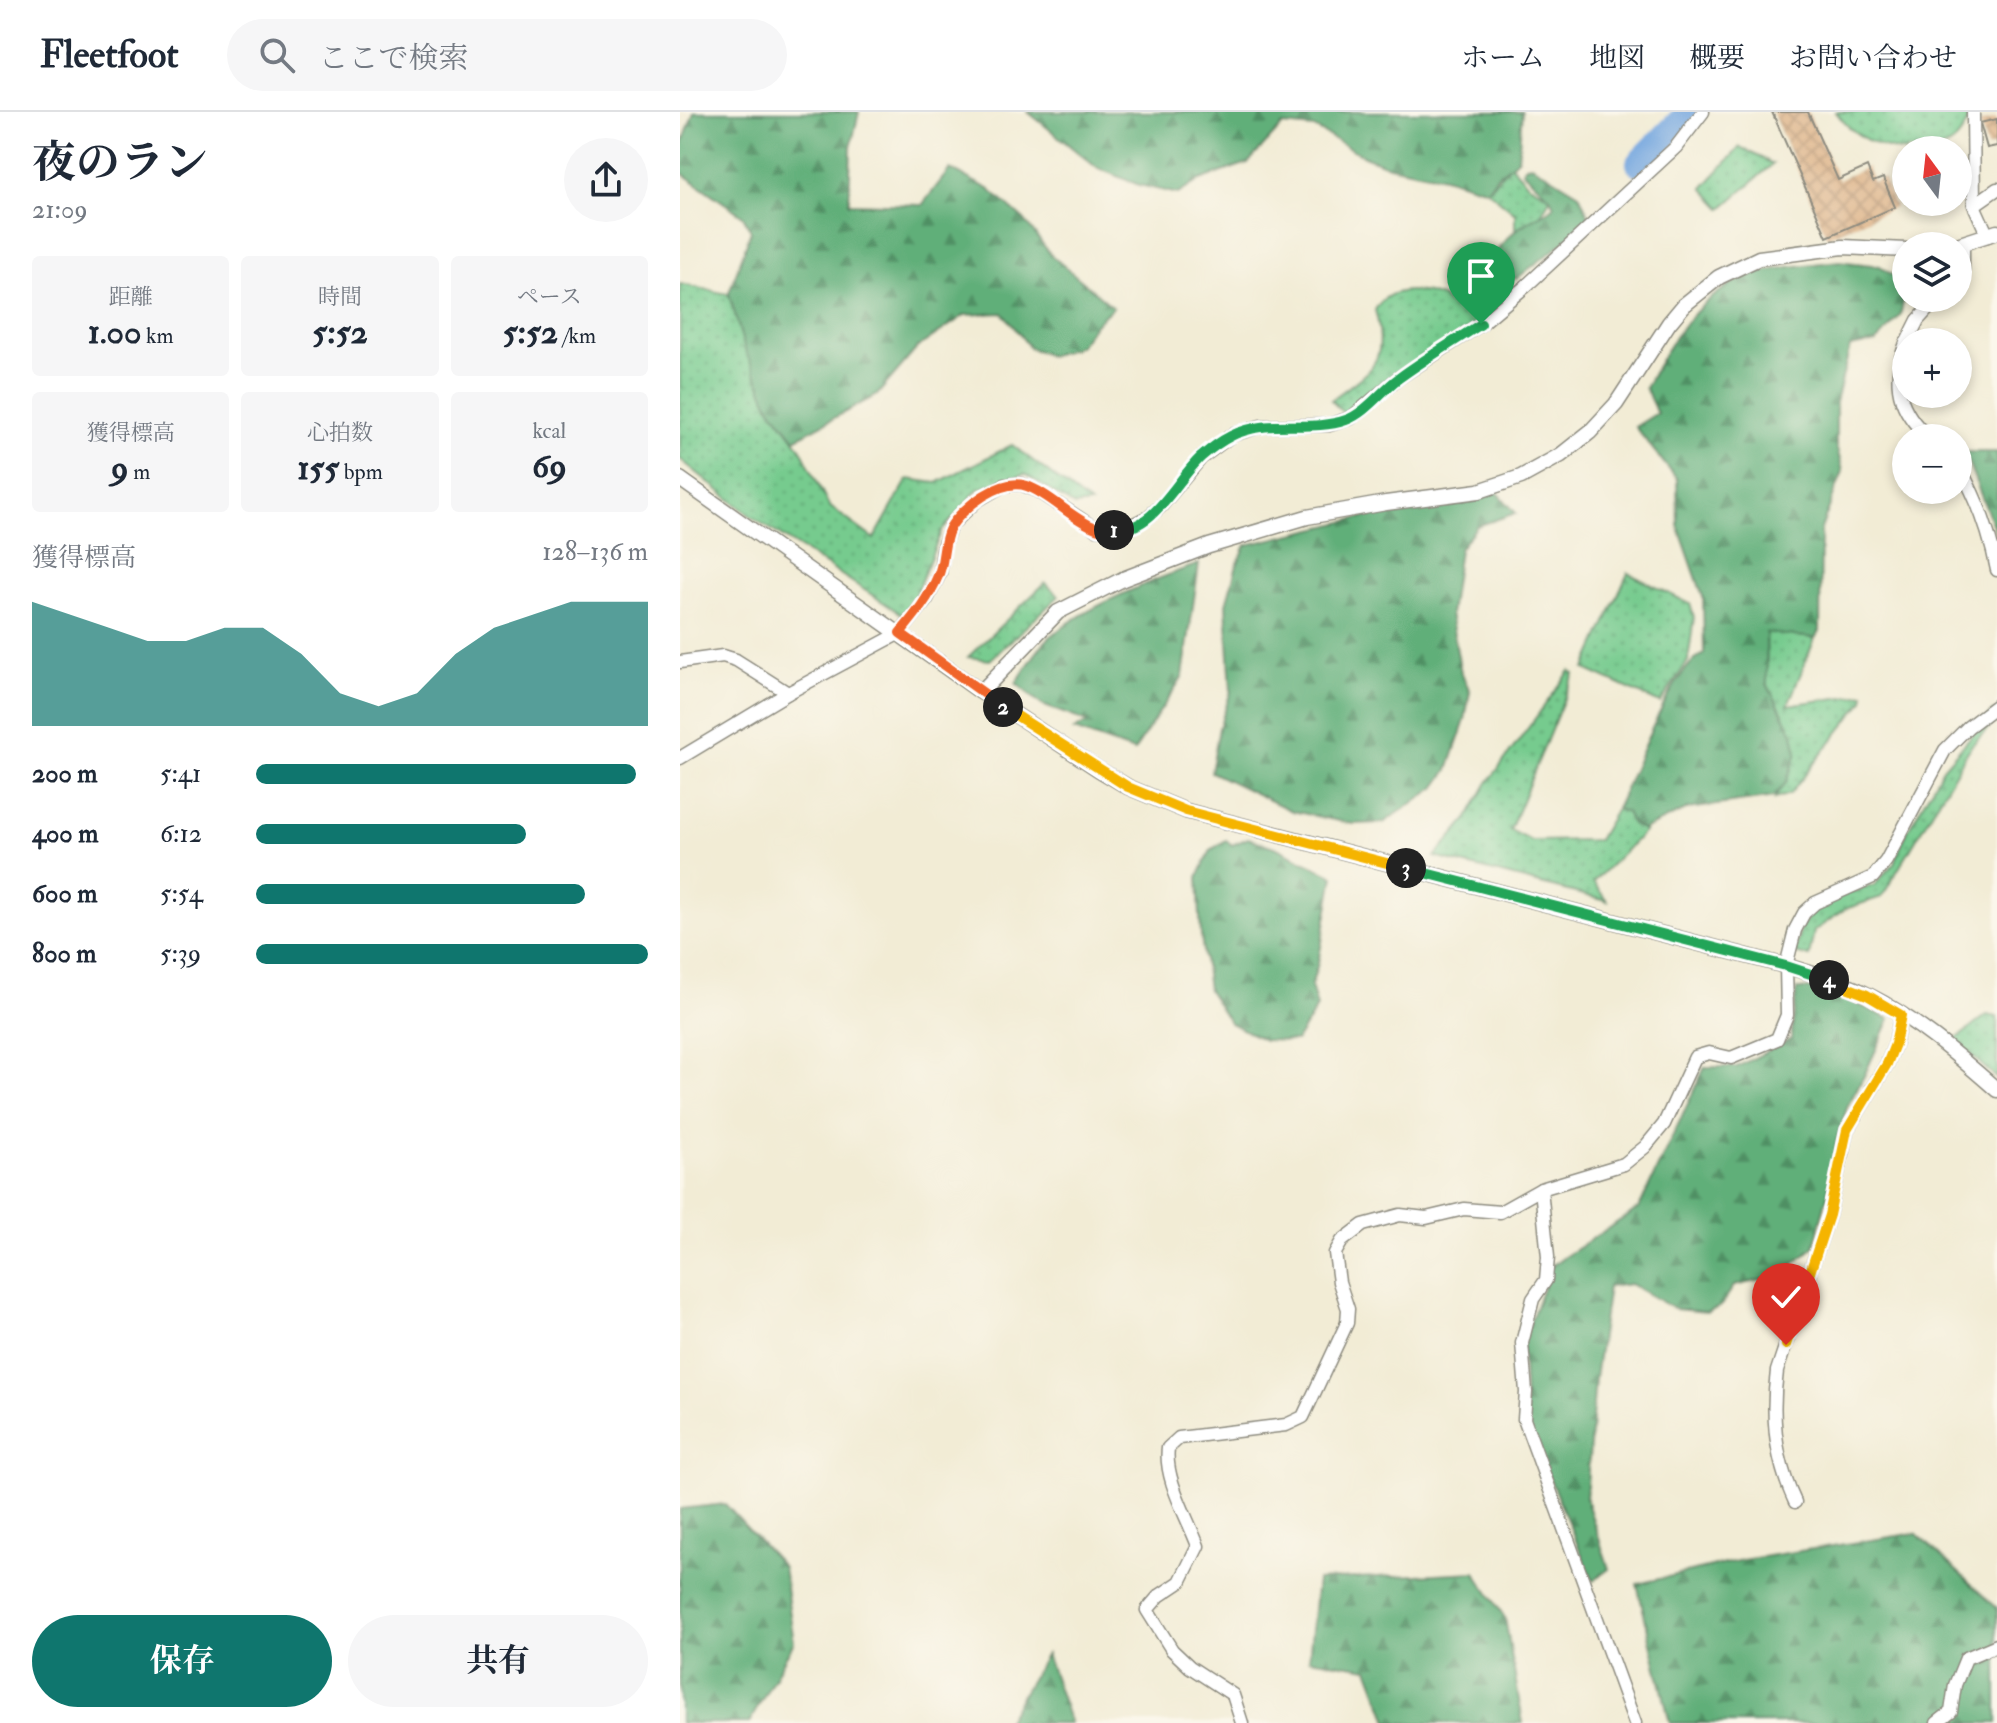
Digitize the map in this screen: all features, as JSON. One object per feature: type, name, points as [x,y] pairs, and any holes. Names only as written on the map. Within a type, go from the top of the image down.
[{"type":"street","points":[[680,758],[788,693],[900,633],[927,599],[940,573],[944,544],[951,525],[976,501],[1004,485],[1021,484],[1036,490],[1096,529],[1122,530],[1148,517],[1161,506],[1201,458],[1232,435],[1261,426],[1329,425],[1351,418],[1397,379],[1481,324],[1526,286],[1676,147],[1703,112]]},
{"type":"street","points":[[1972,241],[1993,234],[1974,205],[1973,112]]},
{"type":"street","points":[[1974,205],[1997,189]]},
{"type":"street","points":[[981,692],[1058,612],[1123,579],[1209,546],[1307,517],[1479,491],[1521,477],[1561,455],[1590,432],[1616,404],[1684,305],[1719,277],[1759,258],[1843,247],[1892,249]]},
{"type":"street","points":[[680,479],[981,692],[1128,787],[1186,811],[1786,966],[1844,985],[1901,1015],[1960,1058],[1997,1090]]},
{"type":"street","points":[[1972,496],[1992,541],[1997,570]]},
{"type":"street","points":[[680,662],[723,656],[736,660],[788,693]]},
{"type":"street","points":[[1242,1723],[1233,1695],[1190,1667],[1172,1650],[1147,1610],[1159,1596],[1180,1582],[1198,1546],[1175,1487],[1167,1460],[1168,1448],[1179,1438],[1286,1425],[1303,1417],[1347,1323],[1348,1309],[1339,1282],[1335,1253],[1342,1241],[1363,1225],[1400,1215],[1426,1218],[1464,1209],[1500,1212],[1541,1189],[1624,1164],[1645,1147],[1664,1124],[1695,1057],[1709,1053],[1731,1058],[1777,1039],[1787,1015],[1786,966],[1795,930],[1804,913],[1815,903],[1873,877],[1886,861],[1945,750],[1997,705]]},
{"type":"street","points":[[1795,1502],[1784,1476],[1776,1440],[1773,1398],[1777,1371],[1829,1215],[1847,1130],[1887,1064],[1901,1015]]},
{"type":"street","points":[[1541,1189],[1548,1257],[1546,1280],[1533,1299],[1522,1343],[1526,1392],[1524,1419],[1635,1723]]},
{"type":"street","points":[[1937,1723],[1951,1712],[1955,1685],[1966,1658],[1997,1645]]},
{"type":"green space","points":[[694,112],[859,112],[851,147],[849,203],[922,205],[950,169],[989,189],[1024,220],[1052,256],[1113,307],[1079,346],[1050,356],[1030,348],[1003,313],[965,315],[918,347],[877,395],[795,439],[770,407],[745,350],[729,293],[751,231],[743,216],[680,172],[680,151]]},
{"type":"green space","points":[[1028,112],[1522,112],[1518,159],[1497,176],[1487,190],[1389,166],[1314,128],[1283,125],[1248,163],[1200,180],[1178,194],[1139,185],[1097,168]]},
{"type":"green space","points":[[1836,112],[1971,112],[1960,136],[1892,136],[1892,149],[1866,140]]},
{"type":"green space","points":[[1740,147],[1773,164],[1722,208],[1703,188]]},
{"type":"green space","points":[[1511,165],[1529,185],[1551,197],[1541,214],[1515,232],[1515,213],[1487,190]]},
{"type":"green space","points":[[1532,165],[1579,194],[1590,218],[1516,279],[1489,270],[1495,253],[1507,238],[1554,206],[1550,197],[1522,171]]},
{"type":"green space","points":[[1839,261],[1880,266],[1892,275],[1892,312],[1901,312],[1876,342],[1850,347],[1836,402],[1836,445],[1843,471],[1821,529],[1820,631],[1815,638],[1766,633],[1767,684],[1793,733],[1797,753],[1786,783],[1774,797],[1688,809],[1643,830],[1632,824],[1626,812],[1616,809],[1667,699],[1692,662],[1704,654],[1703,597],[1678,525],[1677,479],[1635,427],[1657,413],[1645,388],[1673,340],[1710,299],[1742,279],[1789,267]]},
{"type":"green space","points":[[680,284],[728,294],[770,407],[800,447],[829,506],[874,539],[908,479],[937,483],[1012,445],[1090,504],[1074,506],[1025,474],[978,489],[941,532],[906,617],[752,517],[680,459]]},
{"type":"green space","points":[[1513,287],[1502,303],[1349,419],[1331,400],[1373,364],[1380,343],[1375,310],[1388,296],[1415,291],[1443,298],[1447,303],[1477,307],[1490,303]]},
{"type":"green space","points":[[1972,452],[1997,452],[1997,536],[1972,472]]},
{"type":"green space","points":[[1497,492],[1516,513],[1477,526],[1459,549],[1450,614],[1461,673],[1470,691],[1465,720],[1448,770],[1435,788],[1383,823],[1353,824],[1292,811],[1211,772],[1219,728],[1231,691],[1226,604],[1246,545],[1373,515],[1472,502]]},
{"type":"green space","points":[[1199,564],[1183,676],[1134,751],[1074,730],[1088,722],[1042,705],[1016,683],[1040,648],[1063,627],[1121,595]]},
{"type":"green space","points":[[1628,573],[1690,604],[1694,617],[1688,661],[1660,703],[1585,669]]},
{"type":"green space","points":[[1045,583],[1059,596],[990,660],[968,657]]},
{"type":"green space","points":[[1766,632],[1815,638],[1788,705],[1865,694],[1864,700],[1790,794],[1775,799],[1797,753],[1784,715],[1767,684]]},
{"type":"green space","points":[[1570,671],[1574,674],[1510,830],[1531,841],[1598,840],[1616,809],[1626,812],[1632,824],[1645,831],[1593,882],[1607,901],[1435,857],[1468,818],[1487,784]]},
{"type":"green space","points":[[1993,711],[1997,711],[1997,719],[1971,746],[1882,897],[1845,909],[1814,931],[1809,957],[1795,953],[1800,930],[1813,910],[1843,895],[1875,885],[1894,863],[1908,830],[1943,768]]},
{"type":"green space","points":[[1248,838],[1277,848],[1334,876],[1311,986],[1317,1007],[1296,1041],[1264,1040],[1230,1023],[1208,990],[1198,877],[1211,850],[1226,840],[1232,845]]},
{"type":"green space","points":[[1797,989],[1825,989],[1890,1019],[1848,1105],[1837,1139],[1828,1193],[1814,1247],[1779,1276],[1734,1286],[1720,1307],[1707,1312],[1675,1309],[1630,1284],[1608,1287],[1595,1378],[1586,1499],[1609,1569],[1593,1581],[1526,1423],[1522,1343],[1552,1265],[1639,1208],[1705,1067],[1737,1067],[1791,1039]]},
{"type":"green space","points":[[1987,1015],[1997,1017],[1997,1079],[1955,1040]]},
{"type":"green space","points":[[725,1504],[783,1567],[794,1642],[749,1723],[680,1723],[680,1509]]},
{"type":"green space","points":[[1916,1533],[1997,1608],[1997,1723],[1670,1723],[1637,1584],[1742,1560]]},
{"type":"green space","points":[[1475,1572],[1505,1618],[1523,1723],[1389,1723],[1368,1668],[1309,1659],[1317,1580]]},
{"type":"green space","points":[[1046,1654],[1070,1723],[1005,1723]]},
{"type":"building","points":[[1772,112],[1808,112],[1838,180],[1867,167],[1873,182],[1883,178],[1892,200],[1892,208],[1827,237]]},
{"type":"building","points":[[1997,119],[1997,146],[1987,148],[1980,123]]},
{"type":"waterway","points":[[1639,163],[1689,112]]},
{"type":"route","points":[[1481,324],[1397,379],[1351,418],[1329,425],[1261,426],[1232,435],[1201,458],[1161,506],[1148,517],[1122,530],[1096,529],[1036,490],[1021,484],[1004,485],[976,501],[951,525],[944,544],[940,573],[927,599],[900,633],[981,692],[1098,769],[1128,787],[1186,811],[1786,966],[1844,985],[1901,1015],[1887,1064],[1847,1130],[1829,1215],[1786,1345]]}]
